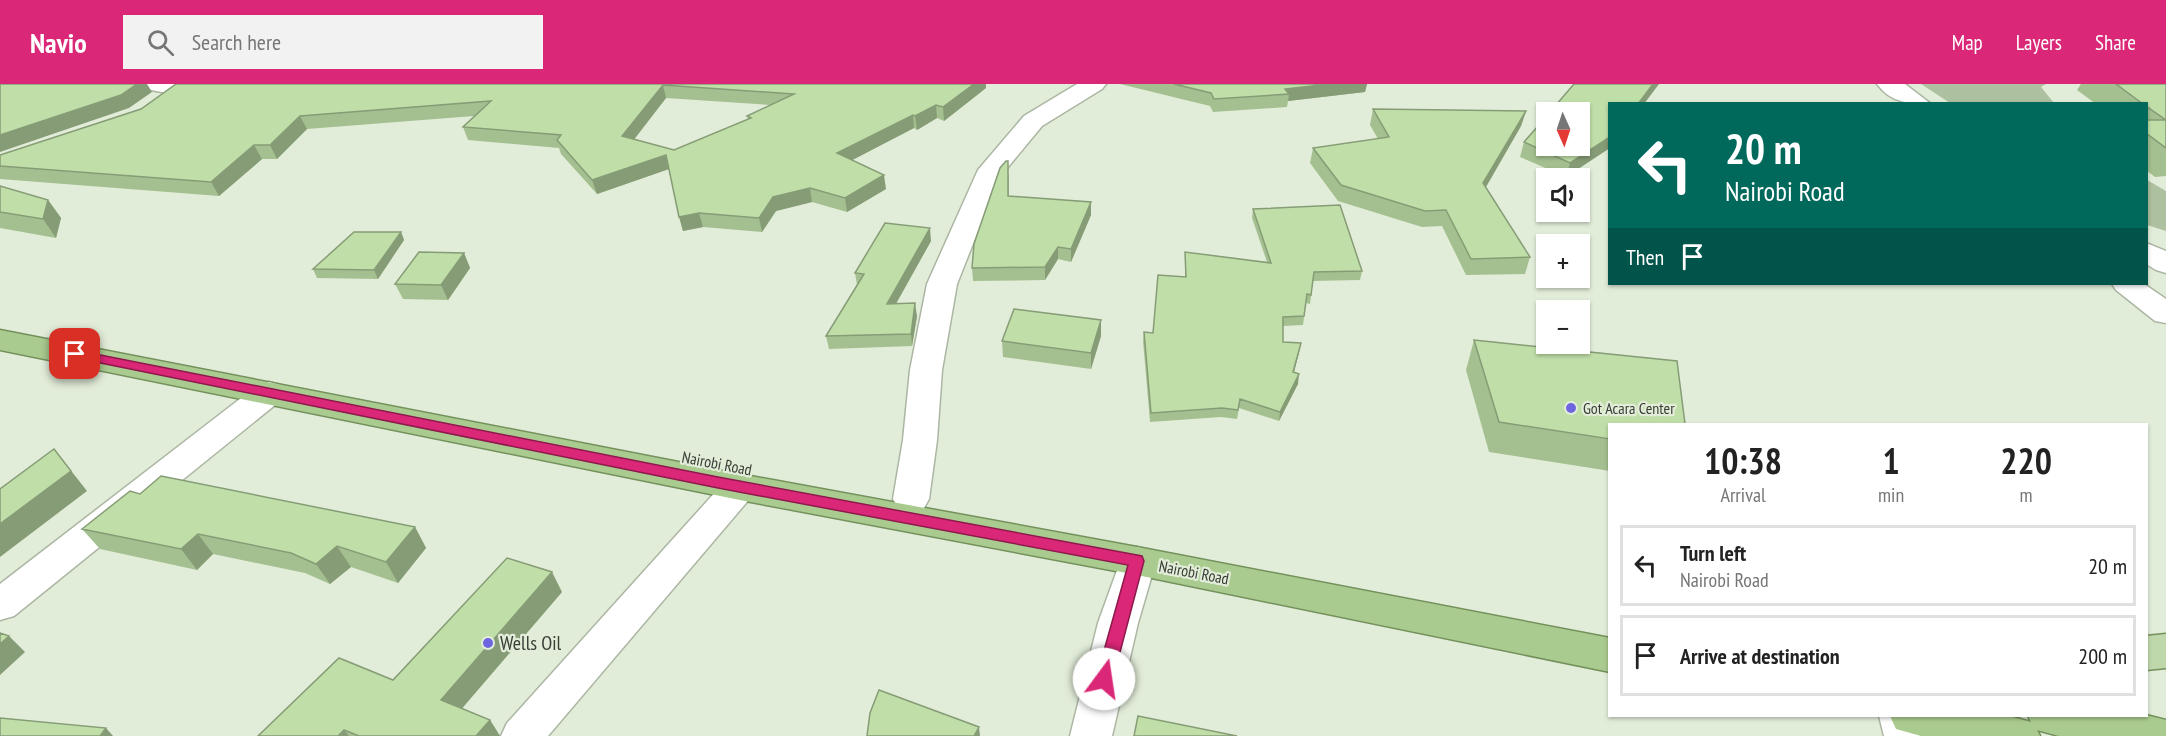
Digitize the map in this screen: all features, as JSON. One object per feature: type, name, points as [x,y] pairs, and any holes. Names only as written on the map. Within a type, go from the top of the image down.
[{"type":"highway","name":"Nairobi Road","points":[[0,327],[911,499],[1608,640]]},
{"type":"highway","name":"Nairobi Road","points":[[0,340],[740,487],[1137,561],[1608,655]]},
{"type":"highway","points":[[1916,717],[2019,736]]},
{"type":"highway","points":[[2054,717],[2157,736]]},
{"type":"main road","points":[[2148,653],[2166,651]]},
{"type":"main road","points":[[2148,653],[2166,656]]},
{"type":"street","points":[[148,108],[166,86],[210,84]]},
{"type":"street","points":[[911,499],[920,441],[926,370],[942,284],[987,176],[1033,122],[1094,84]]},
{"type":"street","points":[[1889,84],[1916,102]]},
{"type":"street","points":[[2148,252],[2166,264]]},
{"type":"street","points":[[2127,285],[2166,314]]},
{"type":"street","points":[[0,605],[268,393]]},
{"type":"street","points":[[522,736],[740,487]]},
{"type":"street","points":[[1091,736],[1118,624],[1137,561]]},
{"type":"street","points":[[1900,717],[1905,736]]},
{"type":"green space","points":[[1921,84],[2046,84],[2041,87],[2053,102],[1948,102]]},
{"type":"green space","points":[[2148,181],[2166,191],[2166,231],[2148,225]]},
{"type":"building","points":[[0,84],[137,84],[121,95],[0,135]]},
{"type":"building","points":[[176,84],[974,84],[943,107],[936,105],[837,153],[884,175],[845,198],[810,188],[773,197],[759,218],[699,213],[679,217],[666,155],[592,180],[557,140],[561,135],[463,127],[491,101],[300,116],[270,145],[254,145],[211,182],[0,166],[0,155],[141,109]],"holes":[[[663,85],[794,94],[747,116],[751,118],[674,150],[622,136]]]},
{"type":"building","points":[[1174,84],[1329,84],[1285,89],[1289,94],[1214,99],[1211,93]]},
{"type":"building","points":[[1574,84],[1653,84],[1640,102],[1608,102],[1608,138],[1590,150],[1590,102],[1559,102]]},
{"type":"building","points":[[2116,84],[2166,84],[2166,120],[2148,107],[2148,102],[2140,102]]},
{"type":"building","points":[[1373,109],[1526,111],[1483,183],[1530,257],[1471,259],[1446,210],[1425,211],[1341,185],[1313,148],[1389,137]]},
{"type":"building","points":[[2148,120],[2166,120],[2166,148],[2148,134]]},
{"type":"building","points":[[1536,128],[1536,147],[1524,142]]},
{"type":"building","points":[[1555,156],[1581,156],[1570,163]]},
{"type":"building","points":[[1008,161],[1008,196],[1091,202],[1071,249],[1058,247],[1045,267],[972,268],[974,244],[1000,168]]},
{"type":"building","points":[[0,186],[48,200],[43,219],[0,212]]},
{"type":"building","points":[[1340,205],[1362,271],[1314,272],[1311,295],[1307,294],[1304,316],[1283,317],[1283,342],[1301,343],[1293,372],[1299,374],[1280,412],[1240,399],[1238,410],[1222,408],[1151,413],[1144,332],[1153,333],[1158,275],[1186,277],[1185,252],[1271,263],[1253,209]]},
{"type":"building","points":[[885,223],[930,228],[887,304],[915,303],[911,334],[826,336],[864,274],[855,273]]},
{"type":"building","points":[[354,232],[401,232],[374,270],[313,269]]},
{"type":"building","points":[[419,252],[464,253],[441,285],[395,284]]},
{"type":"building","points":[[1014,309],[1101,320],[1091,353],[1002,341]]},
{"type":"building","points":[[1474,340],[1536,346],[1536,354],[1590,354],[1590,352],[1677,361],[1685,423],[1608,423],[1608,439],[1499,422]]},
{"type":"building","points":[[54,449],[71,471],[0,524],[0,489]]},
{"type":"building","points":[[161,476],[415,527],[386,562],[337,546],[316,564],[291,553],[198,534],[181,549],[82,529],[130,491],[140,494]]},
{"type":"building","points":[[507,558],[552,572],[441,700],[490,720],[476,736],[359,736],[344,730],[338,736],[258,736],[339,658],[393,680]]},
{"type":"building","points":[[0,633],[9,636],[0,644]]},
{"type":"building","points":[[879,690],[979,727],[974,736],[867,736],[870,713]]},
{"type":"building","points":[[1138,716],[1237,736],[1134,736]]},
{"type":"building","points":[[0,718],[106,728],[100,736],[0,736]]},
{"type":"place","name":"Got Acara Center","points":[[1571,408]]},
{"type":"place","name":"Wells Oil","points":[[488,643]]},
{"type":"route","points":[[75,354],[718,482],[1137,561],[1104,679]]}]
